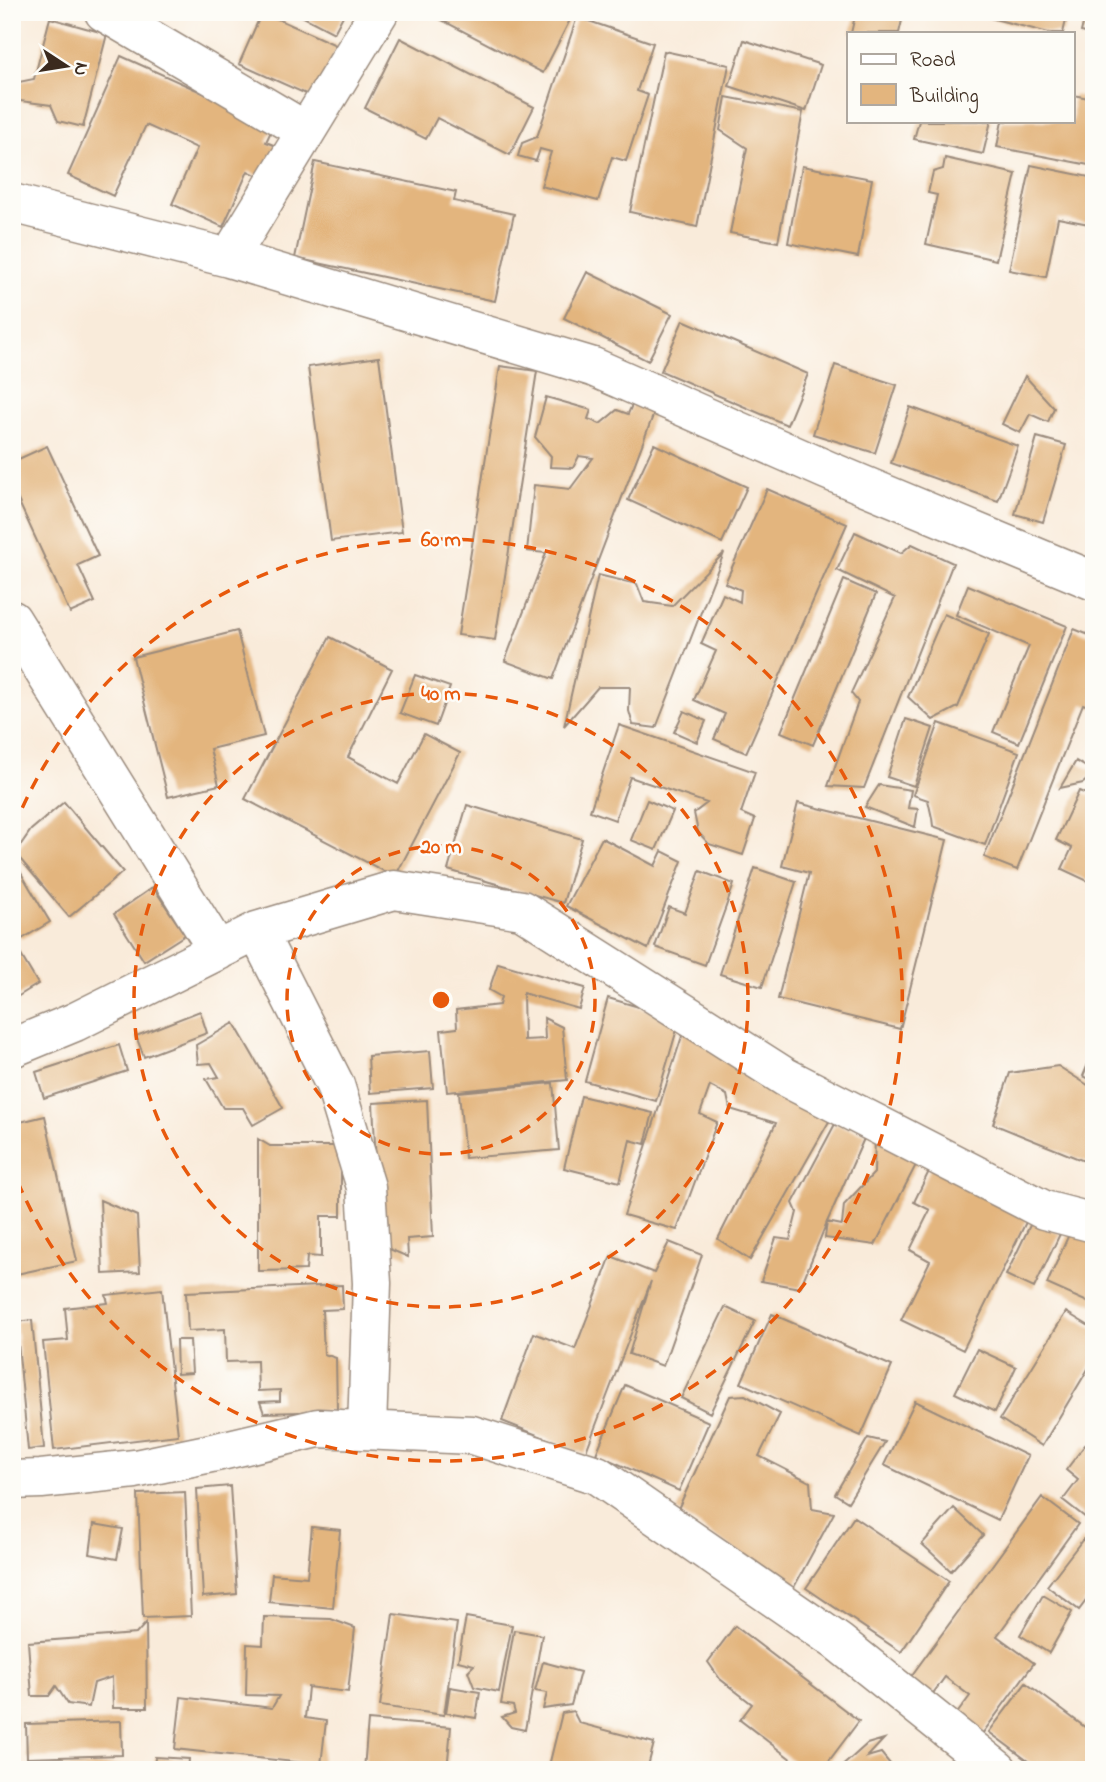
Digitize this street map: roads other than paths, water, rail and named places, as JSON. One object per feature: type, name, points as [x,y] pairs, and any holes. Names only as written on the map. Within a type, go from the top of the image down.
[{"type":"street","points":[[104,12],[306,131]]},
{"type":"street","points":[[229,258],[379,12]]},
{"type":"street","points":[[12,203],[229,258],[593,367],[827,470],[1094,581]]},
{"type":"street","points":[[12,620],[218,951]]},
{"type":"street","points":[[12,1048],[75,1022],[257,931],[394,890],[522,911],[785,1077],[1044,1210],[1094,1223]]},
{"type":"street","points":[[257,931],[335,1085],[366,1187],[372,1283],[367,1429]]},
{"type":"street","points":[[12,1480],[135,1469],[318,1428],[472,1435],[597,1475],[838,1642],[994,1768]]}]
